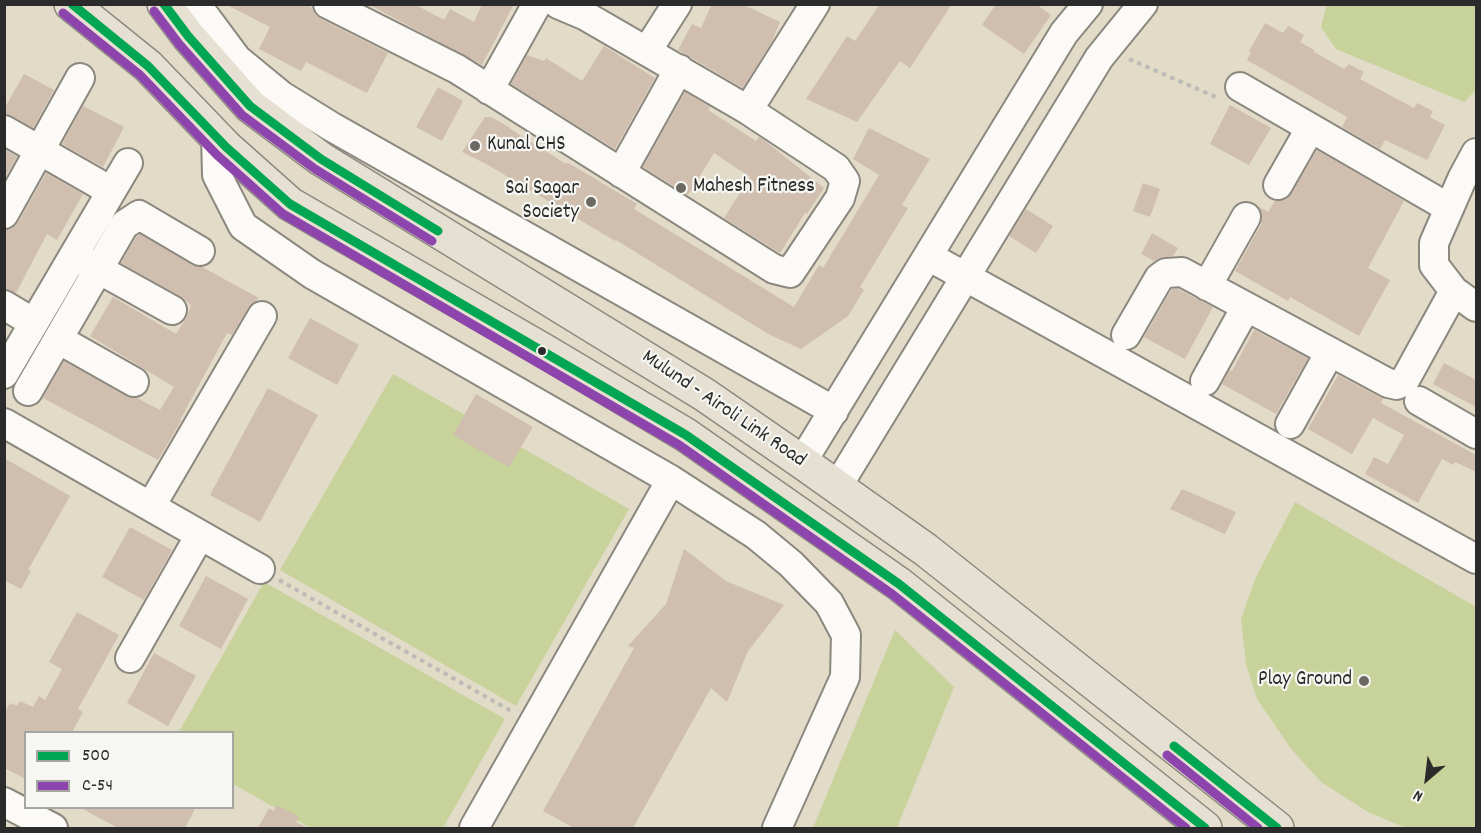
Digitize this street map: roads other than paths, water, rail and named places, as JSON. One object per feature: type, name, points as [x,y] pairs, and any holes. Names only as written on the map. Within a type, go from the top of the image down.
[{"type":"main road","name":"Mulund - Airoli Link Road","points":[[71,4],[148,66],[216,136],[290,204],[686,435],[899,584],[1205,828]]},
{"type":"main road","name":"Mulund - Airoli Link Road","points":[[164,4],[188,36],[250,106],[321,159],[705,395],[802,462],[926,550],[1278,828]]},
{"type":"street","points":[[196,4],[237,58],[282,96],[332,127],[834,411]]},
{"type":"street","points":[[328,4],[456,69],[774,269],[790,273],[840,198],[845,181],[836,168],[748,110],[576,8]]},
{"type":"street","points":[[489,90],[537,4]]},
{"type":"street","points":[[647,51],[677,4]]},
{"type":"street","points":[[748,110],[815,4]]},
{"type":"street","points":[[837,487],[1099,58],[1143,4]]},
{"type":"street","points":[[802,462],[1080,7]]},
{"type":"street","points":[[621,173],[679,69]]},
{"type":"street","points":[[4,214],[80,78]]},
{"type":"street","points":[[1229,93],[1310,129],[1449,208]]},
{"type":"street","points":[[1278,185],[1310,129]]},
{"type":"street","points":[[4,130],[111,191]]},
{"type":"street","points":[[216,136],[217,175],[243,226],[312,274],[671,480],[756,535],[792,564],[829,603],[846,635],[845,677],[777,828]]},
{"type":"street","points":[[1126,335],[1159,278],[1166,273],[1182,272],[1388,383],[1397,385],[1405,380],[1465,299],[1434,265],[1434,243],[1476,153]]},
{"type":"street","points":[[4,374],[128,163]]},
{"type":"street","points":[[28,391],[124,225],[140,215],[200,251]]},
{"type":"street","points":[[1207,286],[1246,217]]},
{"type":"street","points":[[74,255],[172,310]]},
{"type":"street","points":[[928,256],[964,278],[1476,559]]},
{"type":"street","points":[[4,305],[34,323]]},
{"type":"street","points":[[1205,381],[1246,307]]},
{"type":"street","points":[[151,506],[262,315]]},
{"type":"street","points":[[58,339],[134,382]]},
{"type":"street","points":[[1290,424],[1330,352]]},
{"type":"street","points":[[1419,401],[1476,434]]},
{"type":"street","points":[[4,423],[260,569]]},
{"type":"street","points":[[474,828],[671,480]]},
{"type":"street","points":[[130,658],[200,534]]},
{"type":"street","points":[[4,802],[53,828]]},
{"type":"place","name":"Kunal CHS","points":[[475,146]]},
{"type":"place","name":"Mahesh Fitness","points":[[681,188]]},
{"type":"place","name":"Sai Sagar Society","points":[[591,202]]},
{"type":"place","name":"Play Ground","points":[[1364,681]]}]
